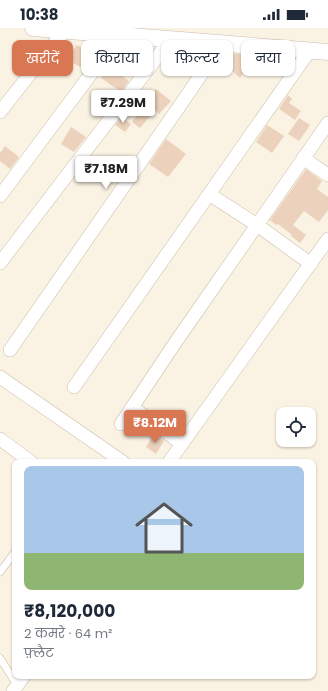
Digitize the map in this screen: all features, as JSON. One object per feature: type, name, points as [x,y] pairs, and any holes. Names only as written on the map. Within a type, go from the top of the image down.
[{"type":"street","points":[[33,28],[180,40]]},
{"type":"street","points":[[0,112],[55,29]]},
{"type":"street","points":[[0,196],[120,35]]},
{"type":"street","points":[[2,256],[170,39]]},
{"type":"street","points":[[233,45],[328,52]]},
{"type":"street","points":[[74,387],[310,50]]},
{"type":"street","points":[[10,350],[200,76]]},
{"type":"street","points":[[121,424],[328,123]]},
{"type":"street","points":[[303,158],[328,175]]},
{"type":"street","points":[[210,194],[257,225],[311,264]]},
{"type":"street","points":[[171,459],[328,239]]},
{"type":"street","points":[[0,377],[119,459]]},
{"type":"street","points":[[132,408],[182,444]]},
{"type":"street","points":[[0,440],[27,459]]},
{"type":"lane","points":[[0,572],[12,556]]},
{"type":"lane","points":[[0,658],[12,675]]},
{"type":"building","points":[[77,45],[81,48],[81,67],[73,63],[73,50]]},
{"type":"building","points":[[233,54],[241,55],[242,76],[240,78],[233,71]]},
{"type":"building","points":[[102,76],[122,76],[129,81],[121,92],[101,78]]},
{"type":"building","points":[[156,89],[171,101],[159,114],[155,110],[140,128],[132,122]]},
{"type":"building","points":[[288,95],[292,99],[289,103],[301,111],[295,120],[279,109]]},
{"type":"building","points":[[121,117],[131,124],[125,132],[115,125]]},
{"type":"building","points":[[299,118],[310,125],[299,141],[288,134]]},
{"type":"building","points":[[267,125],[284,136],[272,153],[256,142]]},
{"type":"building","points":[[71,127],[86,137],[74,152],[61,144]]},
{"type":"building","points":[[166,139],[186,154],[168,177],[149,164]]},
{"type":"building","points":[[5,146],[19,157],[10,169],[0,161],[0,153]]},
{"type":"building","points":[[306,169],[322,181],[317,189],[328,197],[328,210],[319,222],[304,211],[293,225],[306,235],[300,243],[278,224],[276,225],[270,220]]},
{"type":"building","points":[[154,434],[164,441],[156,454],[146,447]]}]
